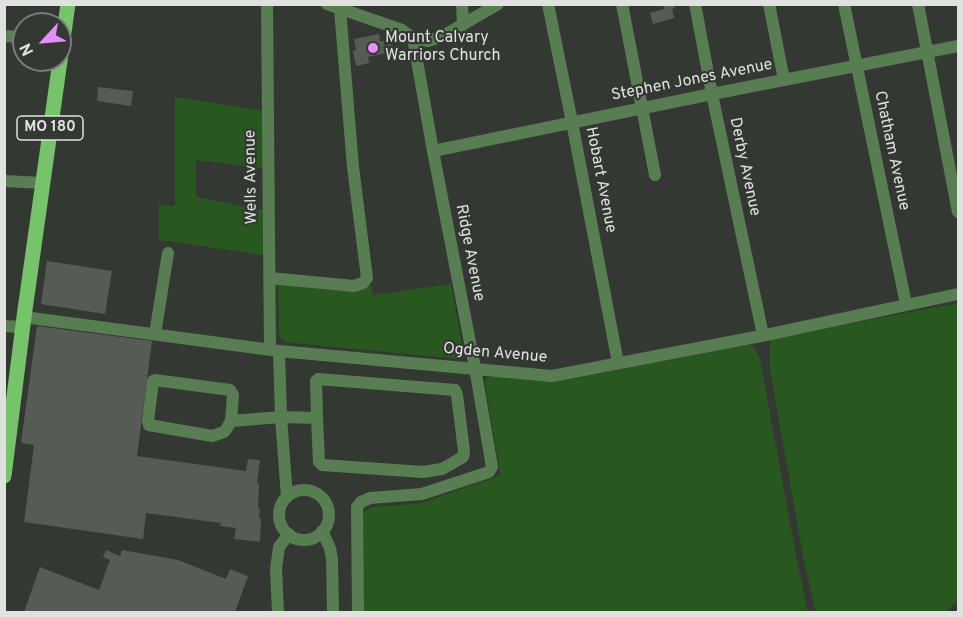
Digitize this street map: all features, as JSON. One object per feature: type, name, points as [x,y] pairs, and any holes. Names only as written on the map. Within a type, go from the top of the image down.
[{"type":"main road","name":"MO 180","points":[[5,474],[23,322],[58,72]]},
{"type":"street","name":"Wells Avenue","points":[[267,4],[270,278],[287,497]]},
{"type":"street","points":[[327,4],[402,30],[413,38],[428,41],[464,25],[498,4]]},
{"type":"street","points":[[462,4],[464,25]]},
{"type":"street","name":"Hobart Avenue","points":[[548,4],[618,363]]},
{"type":"street","points":[[621,4],[655,175]]},
{"type":"street","name":"Derby Avenue","points":[[695,4],[763,335]]},
{"type":"street","points":[[769,4],[784,80]]},
{"type":"street","name":"Chatham Avenue","points":[[844,4],[906,304]]},
{"type":"street","points":[[918,4],[958,212]]},
{"type":"street","points":[[270,278],[354,286],[363,283],[367,278],[353,167],[340,9]]},
{"type":"street","name":"Ridge Avenue","points":[[358,612],[357,507],[370,498],[423,494],[489,472],[492,467],[413,38]]},
{"type":"street","name":"Stephen Jones Avenue","points":[[433,151],[958,46]]},
{"type":"street","points":[[4,181],[43,183]]},
{"type":"street","points":[[155,334],[168,253]]},
{"type":"street","name":"Ogden Avenue","points":[[4,326],[23,322],[155,334],[275,350],[552,376],[958,294]]},
{"type":"street","points":[[318,379],[455,390],[463,457],[442,469],[423,472],[322,465],[318,462],[317,418],[316,381],[318,379]]},
{"type":"street","points":[[153,381],[230,390],[233,395],[231,420],[224,432],[212,436],[152,427],[148,421],[153,381]]},
{"type":"street","points":[[231,420],[281,417],[317,418]]},
{"type":"street","points":[[309,490],[322,498],[329,512],[328,520],[322,531],[313,538],[304,540],[289,534],[283,528],[279,512],[287,497],[293,492],[309,490]]},
{"type":"street","points":[[322,531],[330,548],[332,560],[333,612]]},
{"type":"street","points":[[278,612],[276,568],[279,547],[289,534]]},
{"type":"green space","points":[[175,97],[263,111],[263,168],[196,160],[196,197],[264,210],[264,255],[159,240],[159,204],[175,206]]},
{"type":"green space","points":[[278,276],[370,283],[373,295],[451,284],[463,351],[460,357],[455,359],[285,342],[279,333]]},
{"type":"green space","points":[[958,303],[958,601],[945,612],[816,612],[804,561],[770,370],[770,342],[774,338]]},
{"type":"green space","points":[[753,345],[760,359],[808,612],[363,612],[363,513],[373,507],[425,502],[498,476],[500,473],[485,384],[486,378],[491,376],[550,381],[565,380]]},
{"type":"building","points":[[663,4],[674,4],[675,8],[672,9],[674,18],[653,24],[650,13],[664,9]]},
{"type":"building","name":"Mount Calvary Warriors Church","points":[[379,34],[380,41],[384,41],[384,45],[391,44],[392,52],[368,57],[369,63],[356,66],[353,51],[356,50],[354,39]]},
{"type":"building","points":[[98,87],[133,91],[131,106],[97,101]]},
{"type":"building","points":[[47,261],[112,271],[105,314],[41,304]]},
{"type":"building","points":[[37,326],[152,341],[137,456],[246,471],[248,459],[260,460],[257,483],[259,484],[259,518],[261,519],[260,542],[234,539],[236,528],[220,526],[221,523],[146,513],[143,539],[24,522],[34,445],[21,443]]},
{"type":"building","points":[[106,550],[120,556],[122,550],[178,560],[226,579],[230,569],[248,576],[235,612],[24,612],[40,567],[99,590],[110,560],[103,557]]},
{"type":"place","name":"Mount Calvary Warriors Church","points":[[373,48]]}]
